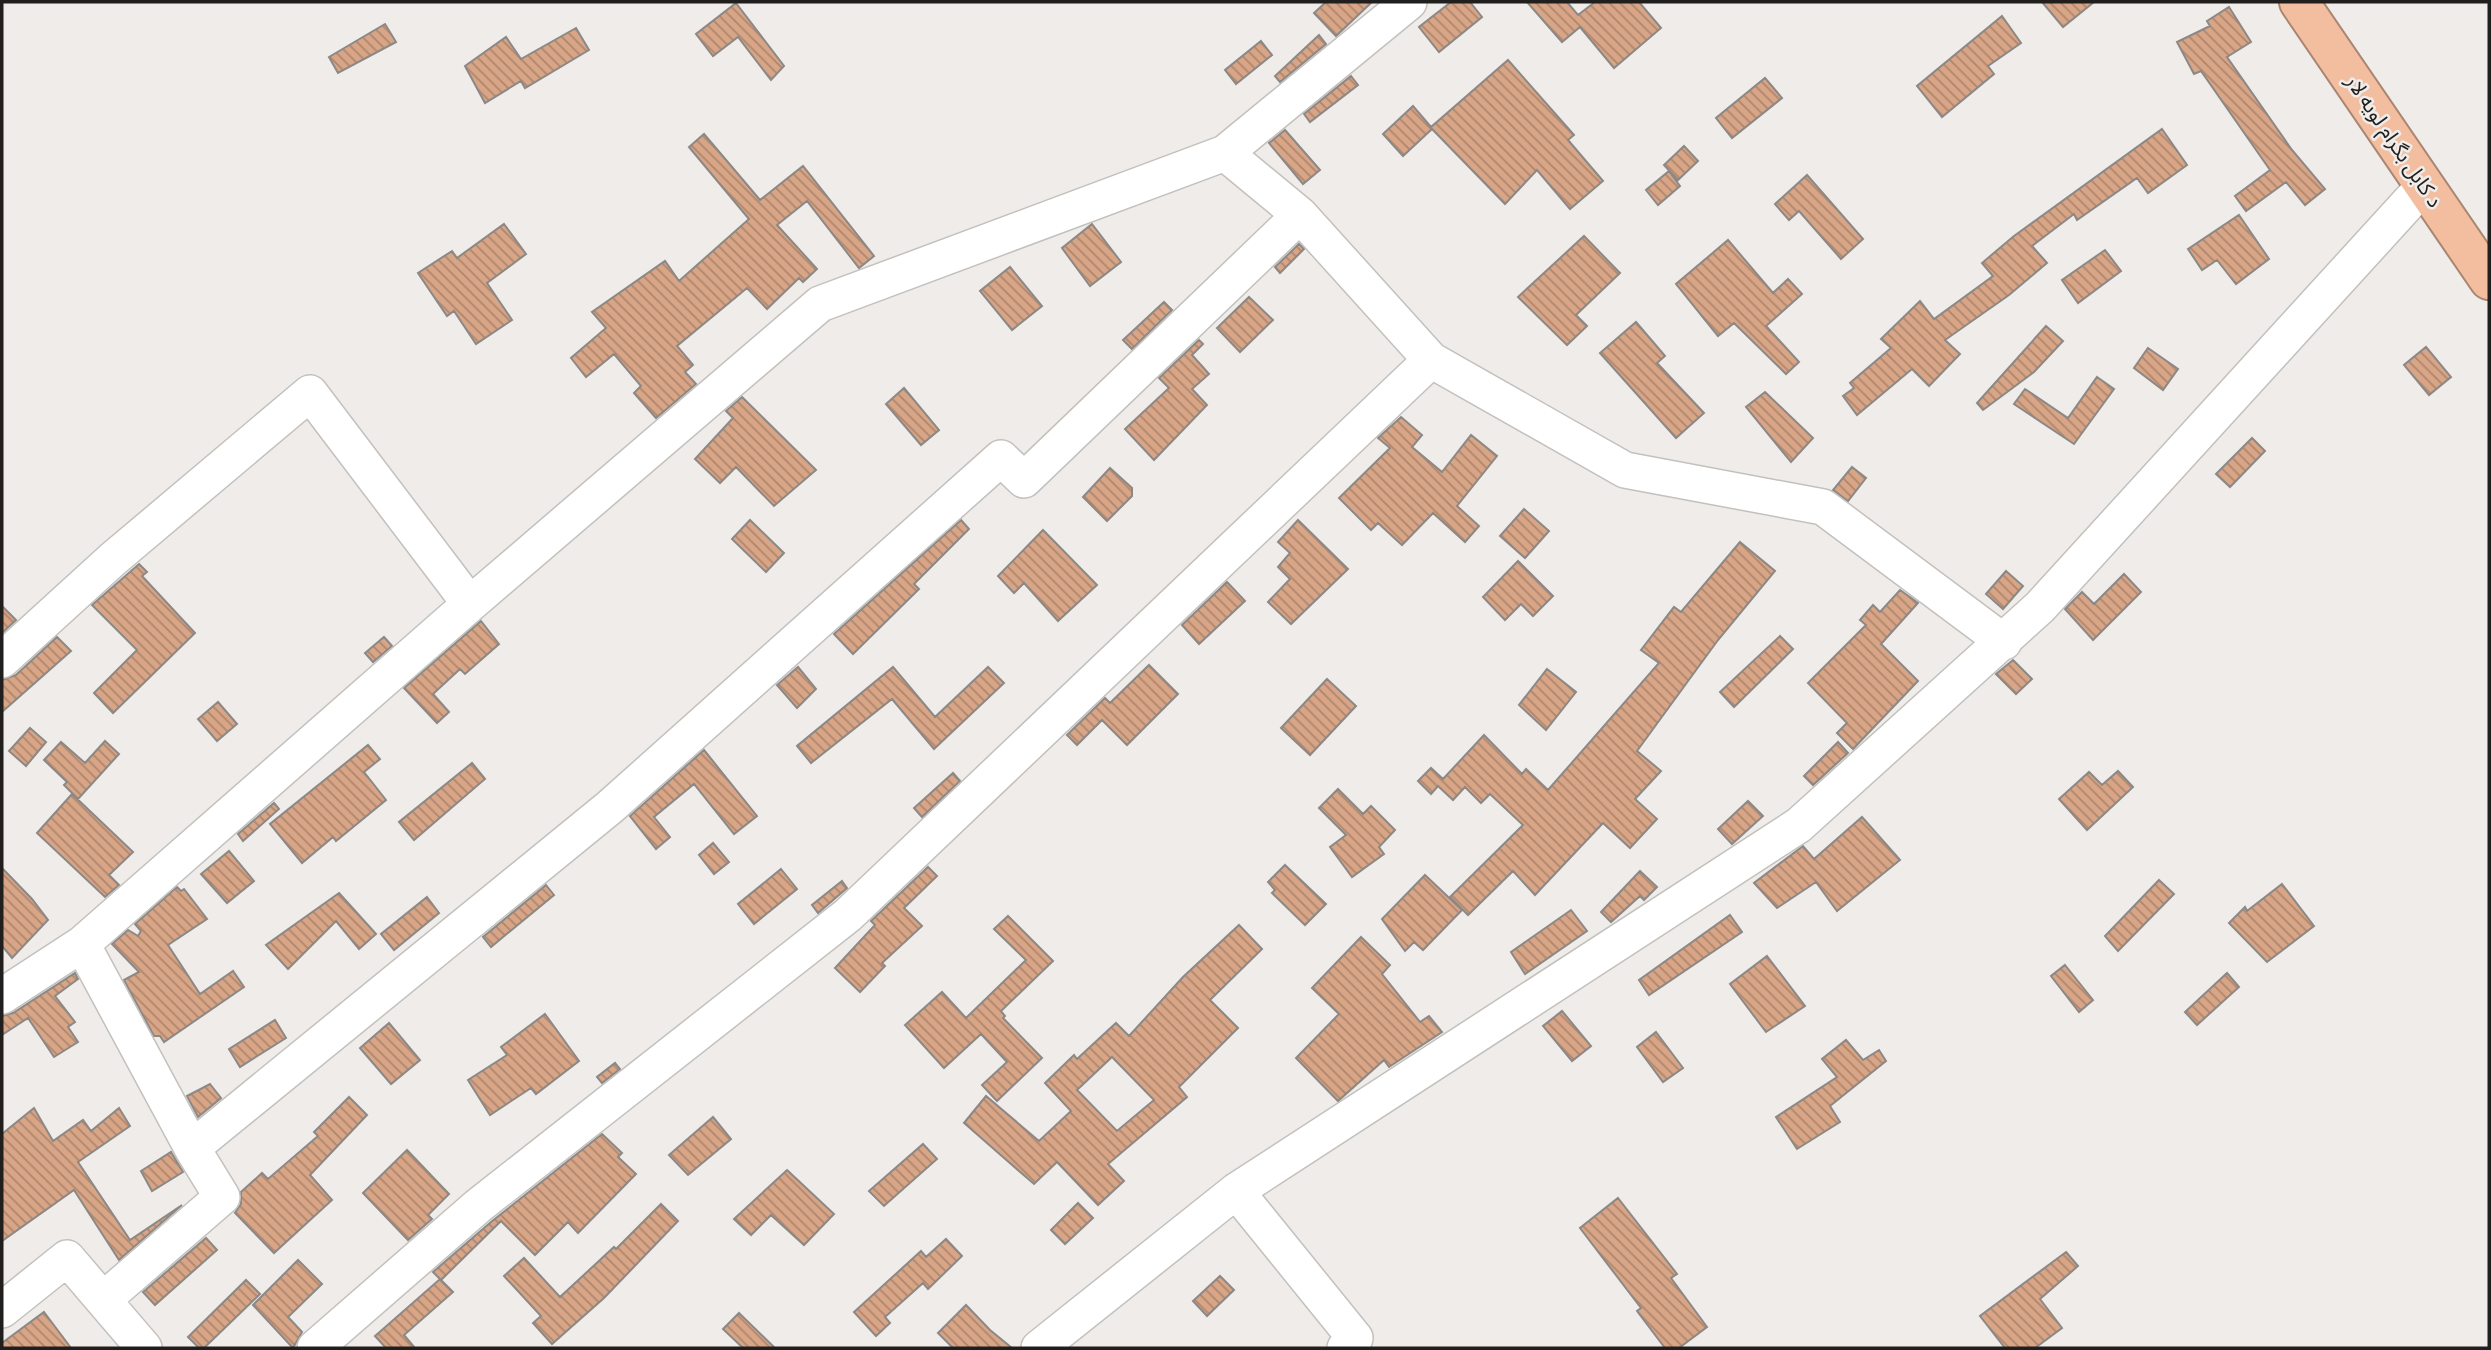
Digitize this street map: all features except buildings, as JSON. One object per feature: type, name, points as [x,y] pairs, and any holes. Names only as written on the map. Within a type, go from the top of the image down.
[{"type":"highway","name":"د کابل بگرام لویه لار","points":[[2299,2],[2489,280]]},
{"type":"street","points":[[2,996],[82,944],[470,604],[820,304],[1226,153],[1409,2]]},
{"type":"street","points":[[1226,153],[1300,215],[1431,360],[1625,470],[1823,507],[2004,642]]},
{"type":"street","points":[[1039,1348],[1236,1191],[1799,825],[2040,607],[2423,187]]},
{"type":"street","points":[[192,1148],[610,807],[1001,458],[1024,480],[1300,215]]},
{"type":"street","points":[[315,1348],[478,1206],[848,915],[1431,360]]},
{"type":"street","points":[[2,660],[92,577],[310,393],[470,604]]},
{"type":"street","points":[[82,944],[192,1148],[222,1197],[103,1300]]},
{"type":"street","points":[[1236,1191],[1355,1338],[1345,1348]]},
{"type":"street","points":[[2,1310],[66,1258],[144,1348]]}]
